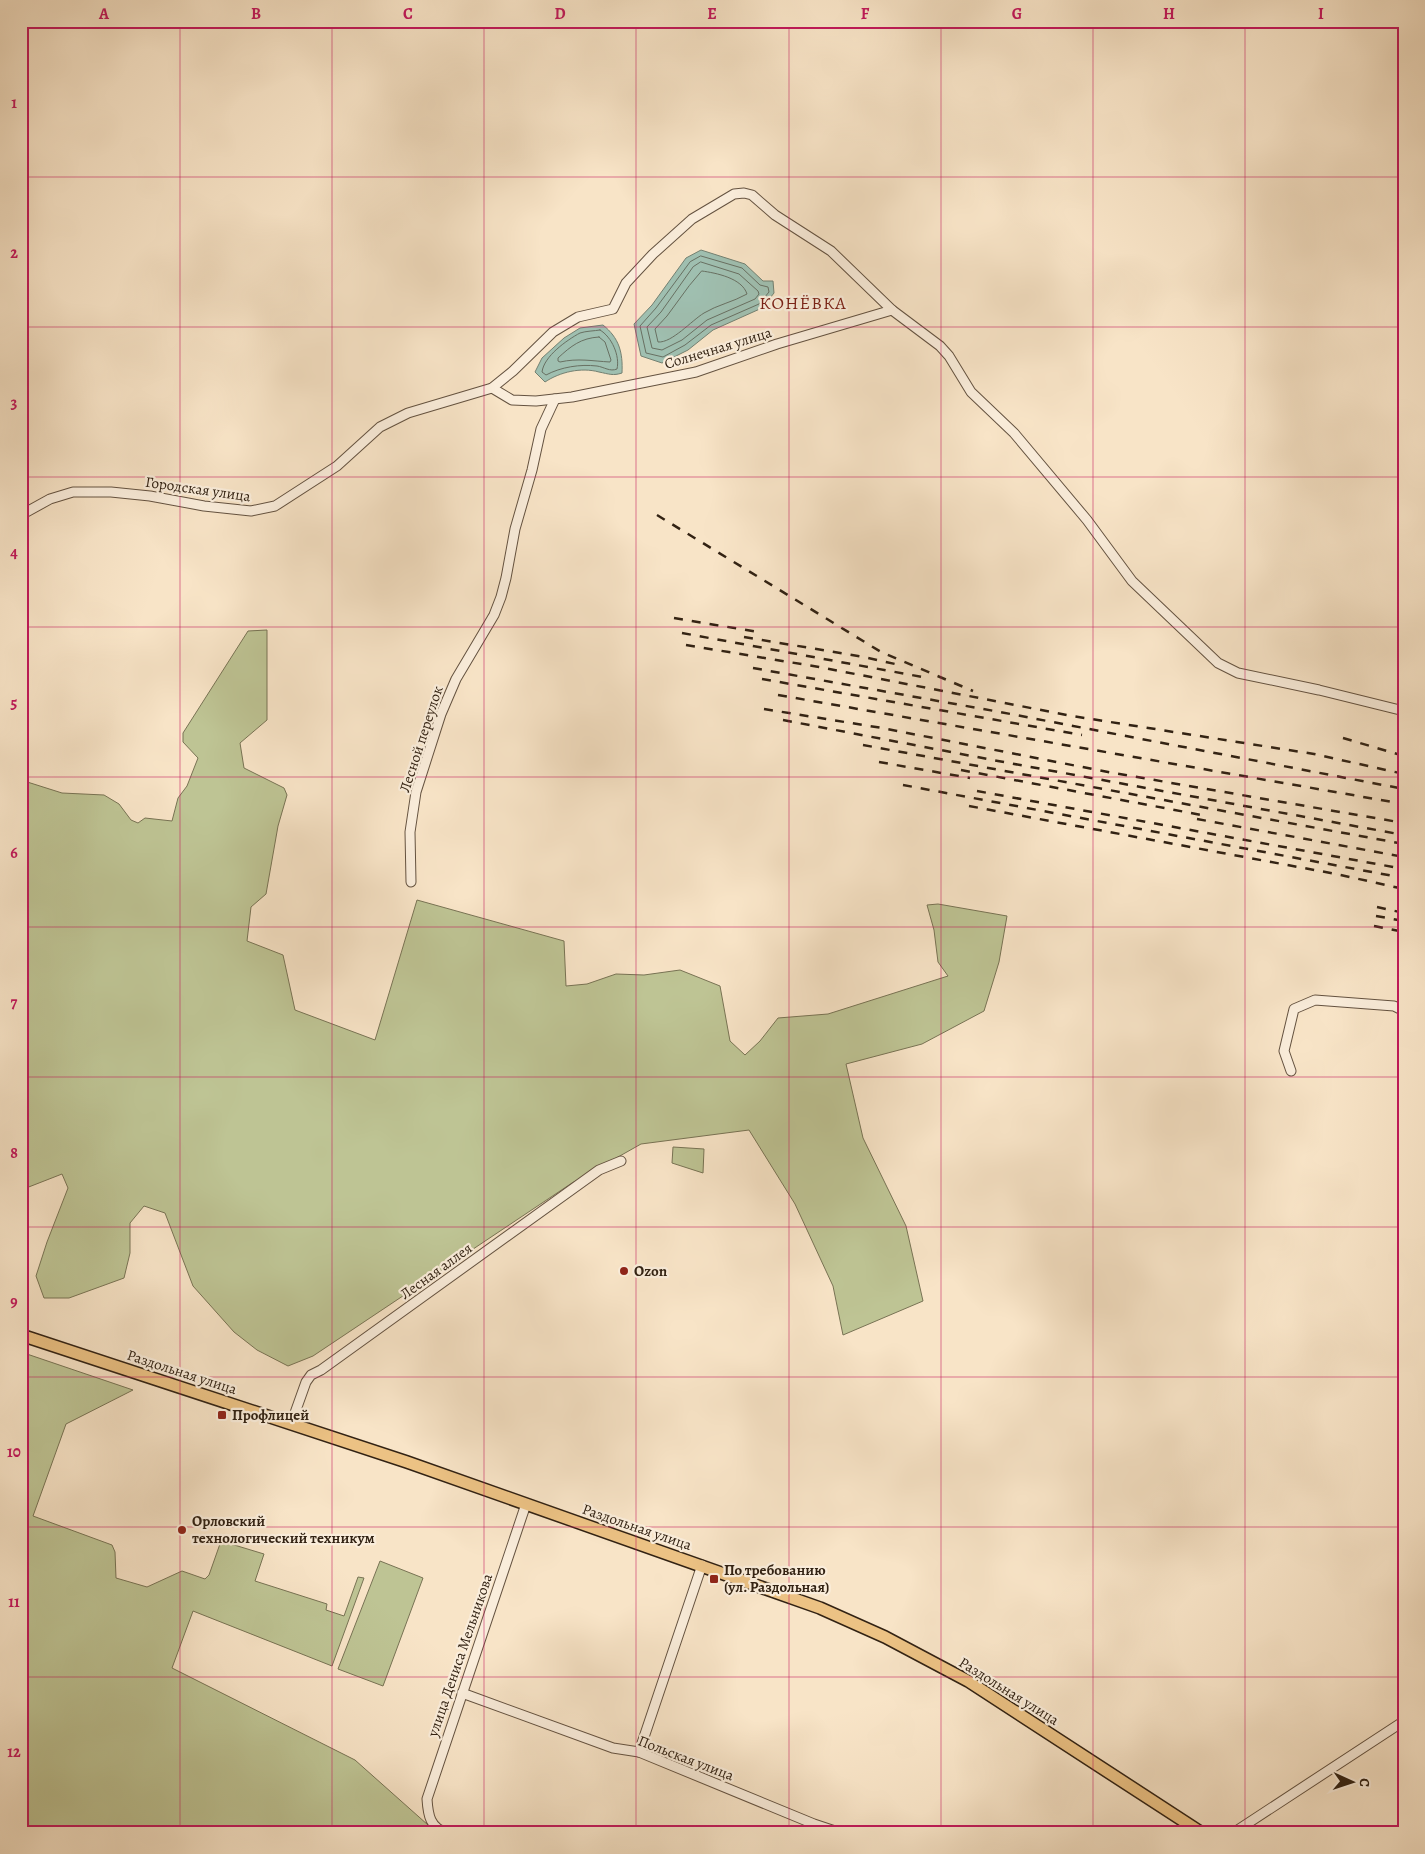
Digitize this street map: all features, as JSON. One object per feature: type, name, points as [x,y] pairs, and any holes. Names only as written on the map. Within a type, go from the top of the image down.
[{"type":"main road","name":"Раздольная улица","points":[[21,1335],[526,1504],[820,1608],[885,1637],[968,1681],[1202,1833]]},
{"type":"street","points":[[492,388],[513,371],[553,332],[578,318],[614,309],[626,283],[652,254],[692,219],[734,194],[744,193],[752,195],[775,215],[831,251],[892,310],[940,346],[949,356],[971,392],[1014,433],[1087,520],[1132,581],[1218,663],[1238,673],[1319,690],[1404,711]]},
{"type":"street","name":"Солнечная улица","points":[[492,388],[512,400],[536,401],[572,397],[696,372],[777,344],[892,310]]},
{"type":"street","name":"Городская улица","points":[[21,514],[50,499],[73,492],[112,492],[150,496],[204,506],[251,511],[275,506],[337,466],[380,428],[408,413],[492,388]]},
{"type":"street","name":"Лесной переулок","points":[[411,882],[411,824],[416,792],[428,750],[440,714],[456,679],[494,615],[506,578],[515,529],[532,470],[541,428],[555,399]]},
{"type":"street","points":[[1291,1071],[1284,1051],[1294,1009],[1315,1000],[1394,1006],[1404,1011]]},
{"type":"street","name":"Лесная аллея","points":[[291,1424],[306,1382],[311,1375],[329,1365],[599,1170],[621,1161]]},
{"type":"street","name":"улица Дениса Мельникова","points":[[447,1833],[440,1830],[428,1817],[426,1799],[526,1504]]},
{"type":"street","points":[[639,1752],[702,1565]]},
{"type":"street","name":"Польская улица","points":[[462,1693],[613,1748],[639,1752],[814,1824],[841,1833]]},
{"type":"street","points":[[1233,1833],[1404,1721]]},
{"type":"street","points":[[810,1833],[814,1824]]},
{"type":"green space","points":[[267,630],[267,720],[240,743],[244,768],[284,788],[287,795],[278,826],[266,894],[251,907],[247,941],[283,955],[295,1010],[375,1040],[417,900],[564,941],[566,986],[587,984],[616,974],[644,975],[680,970],[720,986],[730,1041],[745,1055],[760,1041],[778,1018],[828,1014],[948,976],[938,962],[934,930],[927,905],[938,904],[1007,916],[999,962],[984,1011],[922,1044],[846,1064],[863,1138],[906,1226],[923,1301],[843,1335],[833,1286],[795,1204],[749,1130],[641,1144],[572,1183],[313,1356],[288,1366],[257,1350],[234,1332],[193,1286],[165,1213],[144,1206],[130,1223],[130,1253],[124,1278],[69,1298],[44,1298],[36,1276],[68,1188],[62,1174],[21,1190],[21,780],[62,793],[104,795],[119,804],[131,820],[138,823],[145,818],[172,821],[178,798],[187,786],[198,758],[183,742],[183,733],[248,631]]},
{"type":"green space","points":[[673,1147],[704,1149],[703,1173],[672,1163]]},
{"type":"green space","points":[[21,1352],[133,1390],[66,1424],[33,1516],[112,1545],[115,1552],[116,1578],[147,1587],[182,1571],[205,1579],[209,1575],[221,1541],[264,1554],[255,1581],[327,1604],[326,1610],[344,1616],[358,1577],[364,1578],[332,1666],[193,1611],[172,1668],[355,1760],[437,1833],[21,1833]]},
{"type":"green space","points":[[380,1561],[423,1578],[383,1686],[338,1669]]},
{"type":"water","points":[[701,250],[745,264],[763,281],[773,281],[774,293],[762,308],[713,330],[688,350],[662,363],[641,356],[634,324],[652,305],[686,258]]},
{"type":"water","points":[[603,325],[613,335],[619,346],[622,358],[622,373],[613,375],[578,370],[564,373],[545,382],[535,372],[542,358],[564,338],[580,328]]},
{"type":"railway","points":[[657,515],[881,652],[973,691]]},
{"type":"railway","points":[[674,618],[758,632]]},
{"type":"railway","points":[[682,633],[928,678]]},
{"type":"railway","points":[[744,637],[895,664]]},
{"type":"railway","points":[[686,645],[819,667],[1072,716],[1314,754],[1404,774]]},
{"type":"railway","points":[[753,668],[1000,712],[1404,789]]},
{"type":"railway","points":[[762,679],[1082,735]]},
{"type":"railway","points":[[778,695],[1404,804]]},
{"type":"railway","points":[[764,709],[882,728],[1108,772],[1404,823]]},
{"type":"railway","points":[[783,720],[1404,835]]},
{"type":"railway","points":[[1343,738],[1404,756]]},
{"type":"railway","points":[[863,745],[1404,844]]},
{"type":"railway","points":[[879,762],[970,778]]},
{"type":"railway","points":[[961,770],[1207,816]]},
{"type":"railway","points":[[903,785],[1404,878]]},
{"type":"railway","points":[[977,791],[1404,869]]},
{"type":"railway","points":[[969,806],[1336,874],[1404,889]]},
{"type":"railway","points":[[1197,819],[1404,857]]},
{"type":"railway","points":[[1377,907],[1404,913]]},
{"type":"railway","points":[[1376,916],[1404,921]]},
{"type":"railway","points":[[1374,926],[1404,932]]},
{"type":"place","name":"Ozon","points":[[624,1271]]},
{"type":"place","name":"Профлицей","points":[[222,1415]]},
{"type":"place","name":"Орловский технологический техникум","points":[[182,1530]]},
{"type":"place","name":"По требованию (ул. Раздольная)","points":[[714,1579]]},
{"type":"district","name":"КОНЁВКА","points":[[803,303]]}]
